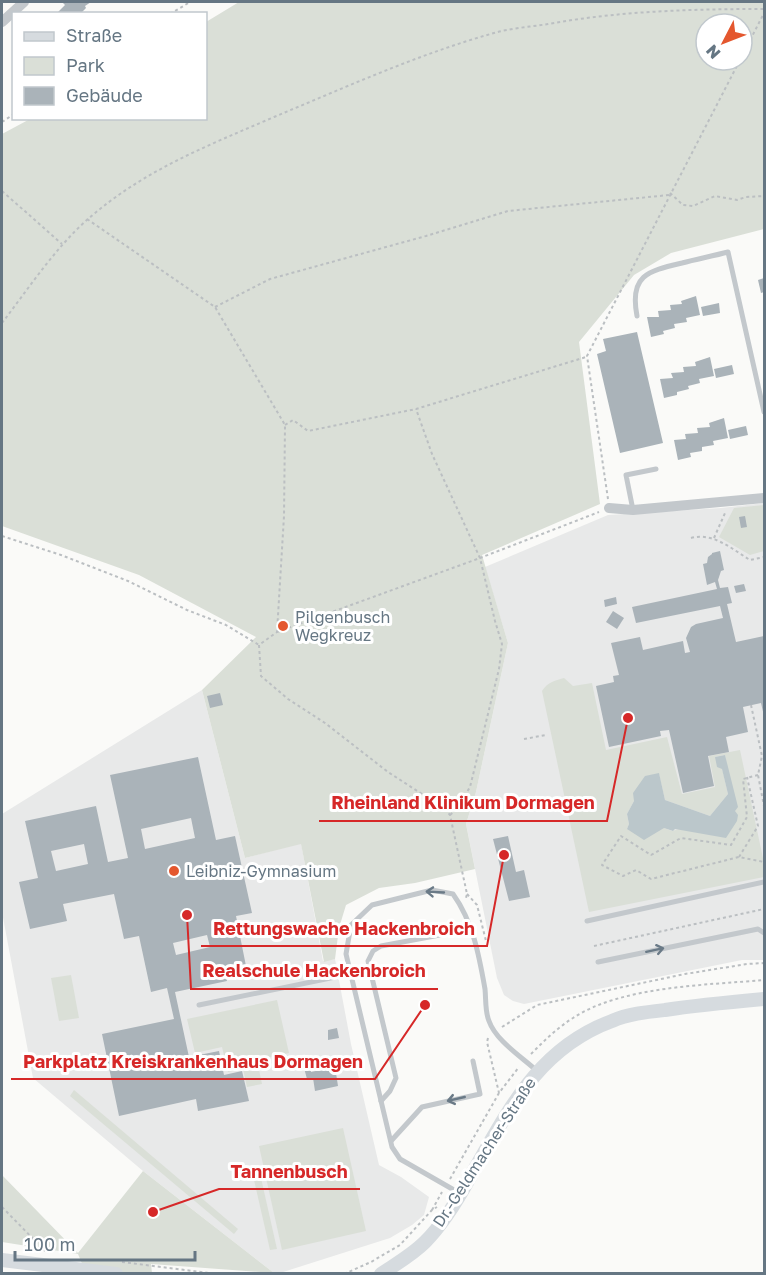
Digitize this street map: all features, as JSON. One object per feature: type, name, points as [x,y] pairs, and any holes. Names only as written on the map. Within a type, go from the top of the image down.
[{"type":"street","points":[[609,508],[633,510],[765,498]]},
{"type":"street","name":"Dr.-Geldmacher-Straße","points":[[381,1274],[404,1260],[425,1242],[445,1218],[517,1097],[537,1071],[562,1048],[586,1032],[613,1020],[669,1009],[765,999]]},
{"type":"street","points":[[2,1260],[116,1274]]},
{"type":"lane","points":[[637,316],[634,300],[639,282],[650,271],[728,252],[765,412]]},
{"type":"lane","points":[[633,510],[626,475],[656,469]]},
{"type":"lane","points":[[587,921],[765,882]]},
{"type":"lane","points":[[461,1194],[400,1159],[392,1147],[346,954],[351,925],[372,905],[432,890],[453,894],[464,909],[472,930],[489,1021],[495,1031],[537,1071]]},
{"type":"lane","points":[[597,962],[758,929],[765,933]]},
{"type":"lane","points":[[381,1101],[390,1091],[396,1078],[368,961],[373,951],[381,946],[472,930]]},
{"type":"lane","points":[[199,1005],[350,974]]},
{"type":"lane","points":[[391,1141],[422,1107],[480,1094],[473,1061]]},
{"type":"path","points":[[173,12],[190,2]]},
{"type":"path","points":[[2,323],[63,245],[87,219],[128,188],[179,158],[435,52],[496,32],[595,15],[689,9],[765,11],[754,33]]},
{"type":"path","points":[[259,645],[277,632],[609,508],[587,356],[734,72]]},
{"type":"path","points":[[2,191],[63,245]]},
{"type":"path","points":[[215,307],[270,279],[508,211],[669,194],[683,205],[693,206],[715,196],[737,200],[765,196]]},
{"type":"path","points":[[87,219],[215,307],[285,425],[284,516],[277,632]]},
{"type":"path","points":[[285,425],[293,420],[308,430],[416,409],[587,356]]},
{"type":"path","points":[[416,409],[432,454],[480,558],[502,644],[496,680],[470,786],[457,809],[450,815]]},
{"type":"path","points":[[714,538],[729,502]]},
{"type":"path","points":[[2,536],[128,580],[187,610],[226,625],[259,645]]},
{"type":"path","points":[[691,538],[714,538],[750,560],[765,557]]},
{"type":"path","points":[[259,645],[261,676],[288,699],[325,723],[388,772],[445,809],[450,815],[467,894],[464,909]]},
{"type":"path","points":[[752,705],[762,756],[758,775],[765,806]]},
{"type":"path","points":[[524,739],[546,735]]},
{"type":"path","points":[[758,737],[765,736]]},
{"type":"path","points":[[758,775],[743,779],[747,817],[731,845],[681,838],[651,855],[621,836],[602,865],[623,876],[636,870],[651,879],[739,857],[765,862]]},
{"type":"path","points":[[739,857],[758,826],[747,777]]},
{"type":"path","points":[[467,894],[477,905],[486,942]]},
{"type":"path","points":[[594,946],[765,909]]},
{"type":"path","points":[[499,1094],[488,1038],[495,1031],[537,1005],[685,974],[765,963]]},
{"type":"path","points":[[345,1274],[400,1245],[432,1210],[499,1094],[525,1060],[549,1036],[574,1017],[606,1002],[633,995],[686,987],[765,980]]},
{"type":"path","points":[[432,1210],[441,1205]]},
{"type":"path","points":[[2,1206],[46,1253],[54,1266]]},
{"type":"shaded area","points":[[764,503],[764,960],[742,960],[524,1004],[513,1001],[504,995],[497,978],[466,824],[476,792],[508,643],[485,567],[608,515]]},
{"type":"shaded area","points":[[202,690],[245,858],[301,843],[323,961],[335,959],[351,1044],[379,1165],[429,1197],[424,1215],[390,1238],[280,1273],[274,1273],[143,1171],[33,1078],[2,912],[2,814]]},
{"type":"shaded area","points":[[725,755],[738,807],[735,811],[738,815],[737,821],[726,838],[664,828],[644,840],[627,829],[629,824],[627,814],[634,801],[633,793],[645,776],[659,773],[665,800],[710,816],[728,794],[722,769],[717,767],[715,757]]},
{"type":"green space","points":[[239,2],[764,2],[764,229],[671,253],[634,275],[579,342],[600,504],[482,555],[508,643],[476,792],[466,824],[475,869],[415,883],[379,888],[346,905],[339,928],[335,959],[324,962],[301,844],[245,858],[202,690],[256,637],[139,575],[2,526],[2,134],[28,120],[207,120],[207,21]]},
{"type":"green space","points":[[764,505],[764,551],[750,555],[719,537],[734,508]]},
{"type":"green space","points":[[564,678],[573,686],[592,683],[606,750],[667,737],[682,794],[715,787],[709,756],[740,750],[764,863],[764,877],[589,912],[542,691],[554,681]],"holes":[[[725,755],[735,813],[672,831],[664,828],[627,829],[629,824],[627,814],[634,801],[659,774],[665,800],[710,816],[728,794],[722,768],[715,757]]]},
{"type":"green space","points":[[71,975],[79,1018],[59,1021],[51,978]]},
{"type":"green space","points":[[277,1000],[289,1053],[257,1060],[262,1084],[247,1087],[243,1069],[228,1072],[222,1047],[195,1053],[187,1019]]},
{"type":"green space","points":[[74,1090],[238,1229],[234,1234],[70,1096]]},
{"type":"green space","points":[[343,1128],[366,1231],[282,1250],[259,1146]]},
{"type":"green space","points":[[143,1171],[274,1273],[151,1264],[152,1273],[86,1273],[78,1254],[2,1242],[2,1175],[78,1253]]},
{"type":"green space","points":[[261,1178],[277,1249],[270,1250],[254,1180]]},
{"type":"building","points":[[91,2],[82,12],[58,12],[65,5],[63,3]]},
{"type":"building","points":[[764,278],[764,292],[761,293],[758,280]]},
{"type":"building","points":[[696,296],[700,315],[686,318],[687,322],[674,324],[675,328],[651,337],[647,317],[659,317],[658,311],[671,310],[670,305],[682,304],[681,301]]},
{"type":"building","points":[[719,303],[720,313],[703,316],[701,307]]},
{"type":"building","points":[[637,332],[663,443],[620,453],[597,354],[606,351],[603,339]]},
{"type":"building","points":[[710,357],[714,376],[699,379],[700,383],[688,386],[689,389],[664,398],[660,379],[673,378],[671,373],[684,372],[683,367],[696,366],[695,362]]},
{"type":"building","points":[[732,365],[734,374],[716,378],[714,369]]},
{"type":"building","points":[[724,418],[728,438],[713,441],[714,445],[702,447],[702,451],[690,453],[691,457],[678,460],[674,440],[686,439],[685,434],[698,433],[697,428],[710,427],[709,423]]},
{"type":"building","points":[[746,426],[748,435],[730,439],[728,430]]},
{"type":"building","points":[[745,516],[747,527],[741,528],[739,517]]},
{"type":"building","points":[[720,551],[724,570],[721,571],[718,580],[720,588],[728,587],[732,603],[727,604],[736,642],[764,636],[764,716],[761,703],[743,707],[748,732],[726,737],[729,752],[708,756],[714,786],[683,793],[669,730],[660,731],[661,736],[609,747],[596,686],[614,682],[613,676],[619,675],[611,643],[640,637],[643,650],[683,641],[685,653],[690,652],[686,638],[691,627],[723,618],[720,606],[636,623],[632,607],[717,589],[715,582],[707,585],[703,564],[707,563],[712,553]]},
{"type":"building","points":[[744,584],[746,591],[736,593],[734,586]]},
{"type":"building","points":[[616,597],[617,604],[605,607],[604,600]]},
{"type":"building","points":[[613,611],[624,618],[617,629],[606,622]]},
{"type":"building","points":[[220,693],[223,705],[210,708],[207,696]]},
{"type":"building","points":[[198,757],[216,840],[235,836],[252,913],[236,916],[247,971],[226,975],[227,981],[175,992],[189,1057],[219,1051],[224,1075],[242,1071],[249,1101],[198,1111],[196,1099],[119,1116],[102,1034],[174,1019],[167,988],[151,992],[139,936],[124,939],[114,894],[63,904],[67,921],[30,929],[19,882],[38,878],[25,821],[96,806],[108,862],[128,858],[110,775]],"holes":[[[191,818],[195,838],[145,849],[141,829]],[[84,844],[88,864],[56,871],[51,851]],[[207,935],[210,947],[176,955],[173,943]]]},
{"type":"building","points":[[508,836],[516,872],[524,870],[530,897],[509,901],[493,839]]},
{"type":"building","points":[[337,1028],[339,1038],[328,1040],[328,1030]]},
{"type":"building","points":[[339,1060],[342,1071],[336,1073],[338,1086],[315,1091],[313,1078],[307,1079],[304,1068],[310,1066],[311,1072],[334,1067],[333,1061]]},
{"type":"place","name":"Pilgenbusch Wegkreuz","points":[[283,626]]},
{"type":"place","name":"Rheinland Klinikum Dormagen","points":[[628,718]]},
{"type":"place","name":"Rettungswache Hackenbroich","points":[[504,855]]},
{"type":"place","name":"Leibniz-Gymnasium","points":[[174,871]]},
{"type":"place","name":"Realschule Hackenbroich","points":[[187,915]]},
{"type":"place","name":"Parkplatz Kreiskrankenhaus Dormagen","points":[[425,1005]]},
{"type":"place","name":"Tannenbusch","points":[[153,1212]]}]
